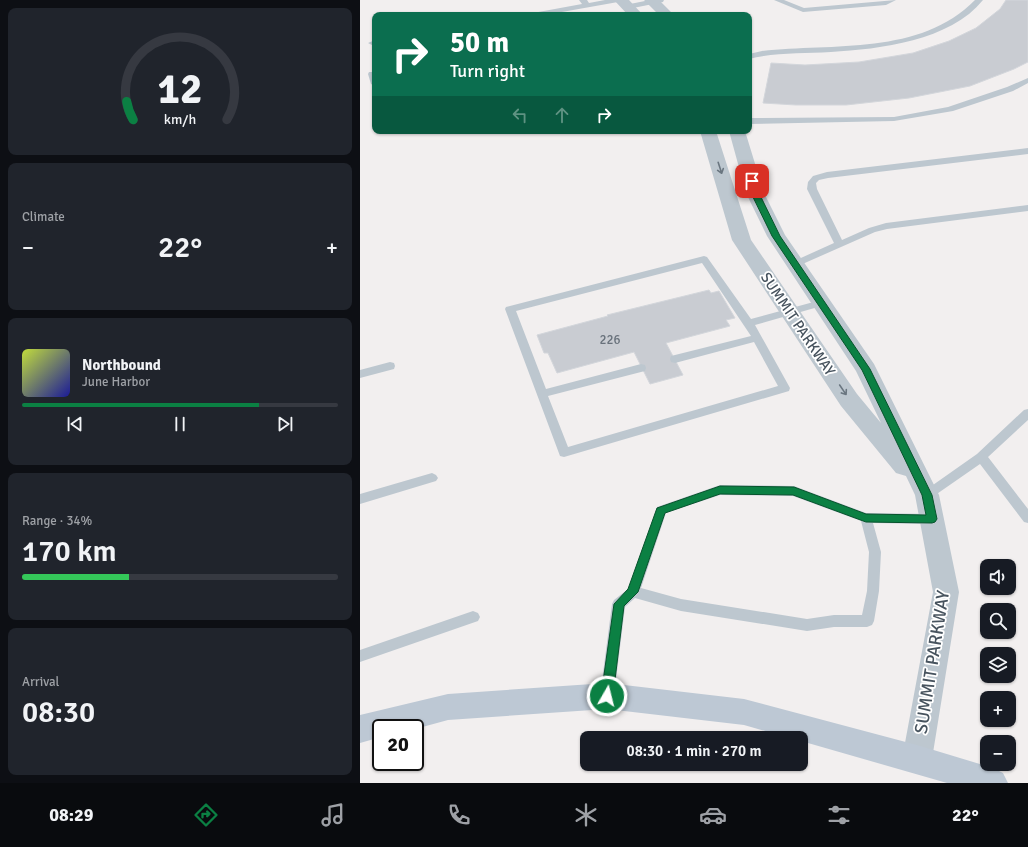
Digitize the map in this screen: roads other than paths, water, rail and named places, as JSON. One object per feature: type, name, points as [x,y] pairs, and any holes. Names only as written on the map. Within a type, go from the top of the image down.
[{"type":"main road","points":[[360,728],[448,707],[607,696],[744,712],[917,759],[993,783]]},
{"type":"street","points":[[655,1],[664,12]]},
{"type":"street","name":"SUMMIT PARKWAY","points":[[709,134],[742,240],[849,400],[929,507]]},
{"type":"street","name":"SUMMIT PARKWAY","points":[[738,134],[755,193],[776,236],[866,369],[929,507],[946,592],[917,759]]},
{"type":"lane","points":[[778,0],[803,10],[886,3],[892,0]]},
{"type":"lane","points":[[752,56],[778,52],[844,51],[904,41],[943,27],[973,8],[979,0]]},
{"type":"lane","points":[[545,12],[585,2],[626,6],[655,1]]},
{"type":"lane","points":[[752,120],[894,119],[950,109],[1010,89],[1028,80]]},
{"type":"lane","points":[[840,245],[812,189],[812,182],[816,178],[1028,151]]},
{"type":"lane","points":[[796,264],[872,230],[886,226],[1028,208]]},
{"type":"lane","points":[[704,259],[749,323],[756,338],[785,388],[564,453],[510,309],[704,259]]},
{"type":"lane","points":[[749,323],[821,303]]},
{"type":"lane","points":[[675,359],[756,338]]},
{"type":"lane","points":[[360,374],[390,366]]},
{"type":"lane","points":[[542,394],[641,368]]},
{"type":"lane","points":[[607,696],[619,604],[633,592],[661,510],[720,490],[794,491],[866,518],[929,507],[1028,413]]},
{"type":"lane","points":[[982,456],[1028,518]]},
{"type":"lane","points":[[360,499],[432,478]]},
{"type":"lane","points":[[633,592],[681,605],[807,625],[834,621],[866,621],[873,591],[875,552],[866,518]]},
{"type":"lane","points":[[360,656],[473,617]]}]
